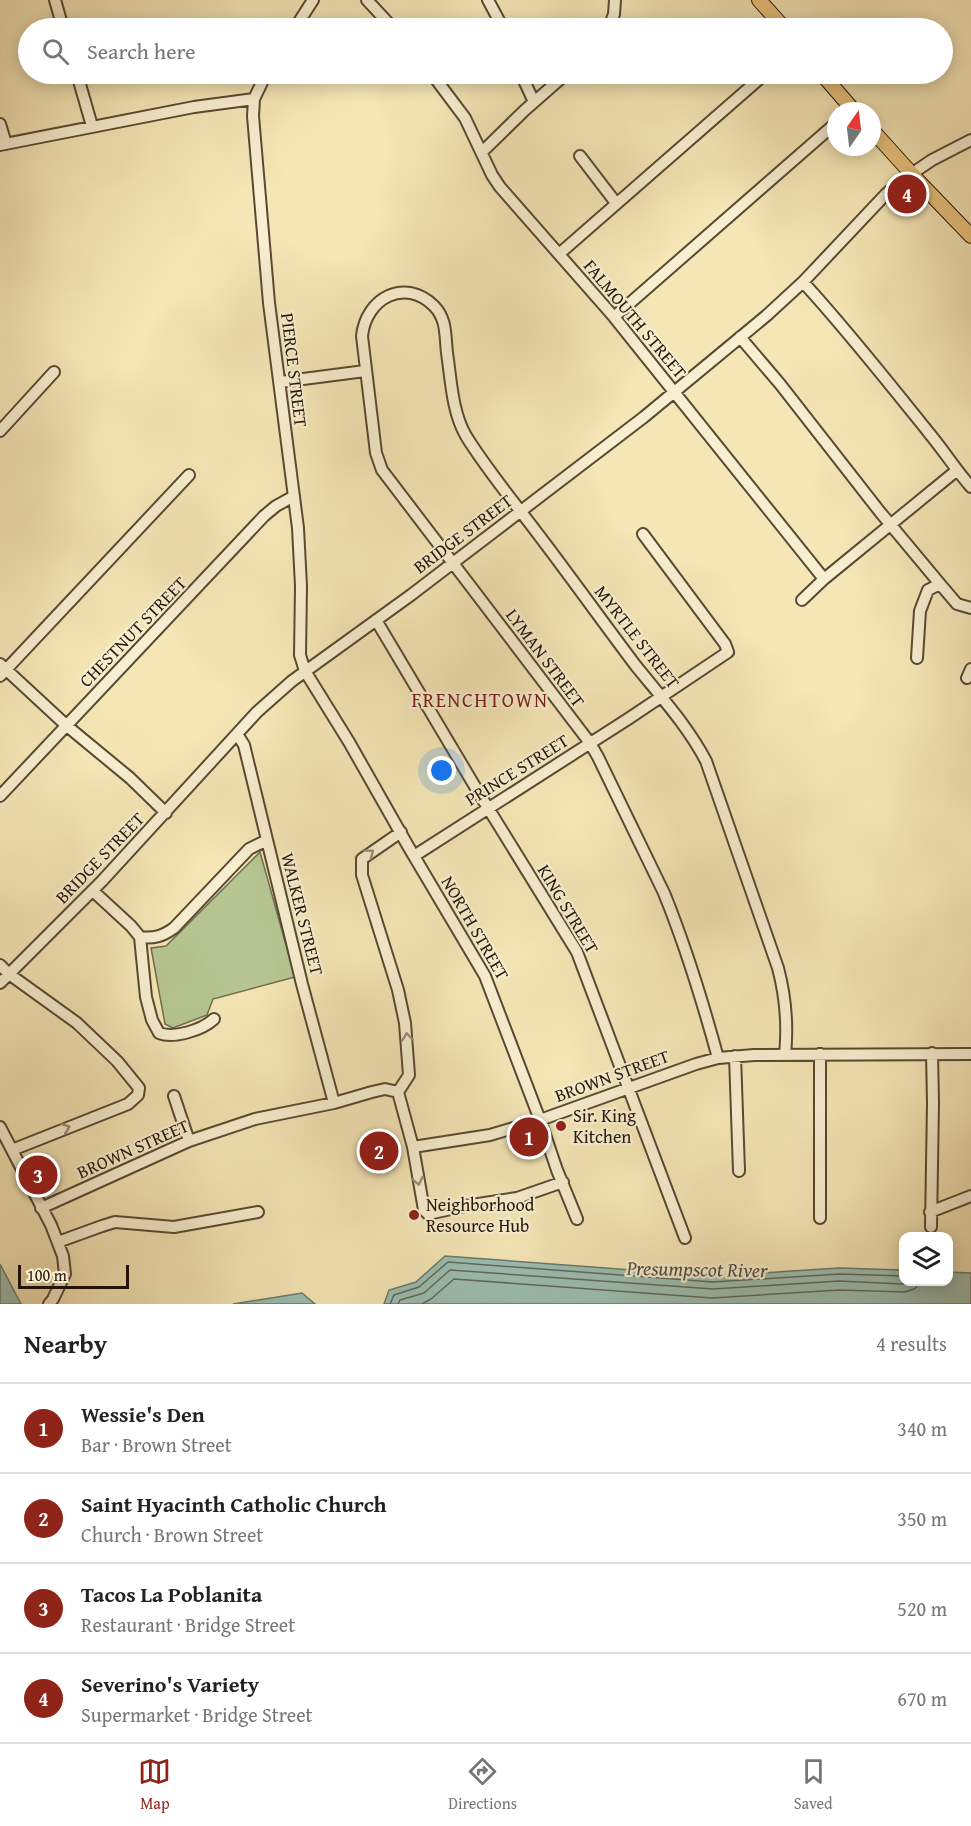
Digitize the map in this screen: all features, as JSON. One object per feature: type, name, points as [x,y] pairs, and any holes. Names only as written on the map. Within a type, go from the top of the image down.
[{"type":"main road","points":[[759,0],[774,18]]},
{"type":"main road","points":[[830,84],[845,102]]},
{"type":"main road","points":[[881,140],[971,236]]},
{"type":"street","points":[[55,0],[60,18]]},
{"type":"street","points":[[301,18],[313,0]]},
{"type":"street","points":[[368,0],[384,18]]},
{"type":"street","points":[[488,0],[498,18]]},
{"type":"street","points":[[613,18],[615,0]]},
{"type":"street","points":[[79,84],[92,126]]},
{"type":"street","name":"PIERCE STREET","points":[[261,84],[254,99],[253,116],[266,269],[298,528],[301,562],[299,647],[305,671]]},
{"type":"street","name":"FALMOUTH STREET","points":[[440,84],[465,118],[500,187],[614,317],[824,579]]},
{"type":"street","points":[[526,84],[534,102]]},
{"type":"street","points":[[482,152],[555,84]]},
{"type":"street","points":[[559,254],[753,84]]},
{"type":"street","points":[[0,124],[3,145],[215,103],[254,99]]},
{"type":"street","points":[[614,317],[827,131]]},
{"type":"street","name":"BRIDGE STREET","points":[[0,983],[93,891],[257,712],[305,671],[521,511],[675,392],[803,282],[886,195],[911,173],[971,140]]},
{"type":"street","points":[[580,156],[616,202]]},
{"type":"street","points":[[803,282],[905,403],[971,488]]},
{"type":"street","name":"MYRTLE STREET","points":[[390,296],[403,293],[417,296],[429,302],[439,312],[445,327],[454,403],[461,426],[472,445],[635,664],[663,696],[706,760],[778,968],[787,1009],[785,1055]]},
{"type":"street","name":"LYMAN STREET","points":[[390,296],[376,303],[366,318],[362,336],[376,453],[382,470],[590,744],[664,893],[691,968],[718,1058]]},
{"type":"street","points":[[740,338],[780,384],[957,604],[971,608]]},
{"type":"street","points":[[280,382],[365,371]]},
{"type":"street","points":[[0,431],[54,372]]},
{"type":"street","points":[[802,600],[824,579],[956,471]]},
{"type":"street","points":[[166,813],[130,778],[2,670],[189,475]]},
{"type":"street","name":"CHESTNUT STREET","points":[[1,801],[67,726],[264,516],[294,496]]},
{"type":"street","name":"PRINCE STREET","points":[[414,856],[590,744],[728,652],[725,644],[643,534]]},
{"type":"street","points":[[917,658],[920,611],[928,590],[940,584]]},
{"type":"street","name":"KING STREET","points":[[376,620],[577,952],[685,1238]]},
{"type":"street","name":"NORTH STREET","points":[[305,671],[349,742],[485,976],[577,1219]]},
{"type":"street","name":"WALKER STREET","points":[[237,735],[244,745],[334,1102]]},
{"type":"street","points":[[401,832],[362,859],[361,866],[398,990],[405,1023],[409,1075],[398,1092],[413,1147],[424,1210],[428,1214],[517,1198],[563,1182]]},
{"type":"street","points":[[140,937],[162,936],[168,932],[249,849],[267,840]]},
{"type":"street","points":[[93,891],[140,937],[146,997],[152,1020],[159,1033],[178,1035],[210,1023],[214,1019]]},
{"type":"street","points":[[0,965],[77,1023],[117,1061],[139,1088],[138,1095],[128,1104],[12,1150]]},
{"type":"street","points":[[931,1227],[932,1053]]},
{"type":"street","points":[[820,1054],[820,1218]]},
{"type":"street","name":"BROWN STREET","points":[[413,1147],[483,1136],[540,1120],[718,1058],[820,1054],[971,1054]]},
{"type":"street","points":[[735,1056],[739,1171]]},
{"type":"street","name":"BROWN STREET","points":[[42,1208],[189,1141],[255,1119],[385,1089],[398,1092]]},
{"type":"street","points":[[174,1096],[189,1141]]},
{"type":"street","points":[[0,1127],[42,1208],[63,1256],[65,1274],[49,1304]]},
{"type":"street","points":[[930,1212],[971,1196]]},
{"type":"street","points":[[58,1242],[115,1222],[174,1227],[258,1212]]},
{"type":"green space","points":[[260,852],[295,977],[213,999],[207,1015],[173,1028],[165,1024],[151,948],[166,946]]},
{"type":"water","name":"Presumpscot River","points":[[445,1256],[713,1276],[839,1268],[899,1270],[899,1286],[953,1286],[953,1272],[971,1273],[971,1304],[384,1304],[389,1290],[416,1282]]},
{"type":"water","points":[[0,1264],[21,1304],[0,1304]]},
{"type":"water","points":[[302,1293],[315,1304],[233,1304]]},
{"type":"place","name":"Severino's Variety","points":[[907,194]]},
{"type":"place","name":"Sir. King Kitchen","points":[[561,1126]]},
{"type":"place","name":"Wessie's Den","points":[[529,1137]]},
{"type":"place","name":"Saint Hyacinth Catholic Church","points":[[379,1151]]},
{"type":"place","name":"Tacos La Poblanita","points":[[38,1175]]},
{"type":"place","name":"Neighborhood Resource Hub","points":[[414,1215]]},
{"type":"district","name":"FRENCHTOWN","points":[[480,700]]}]
